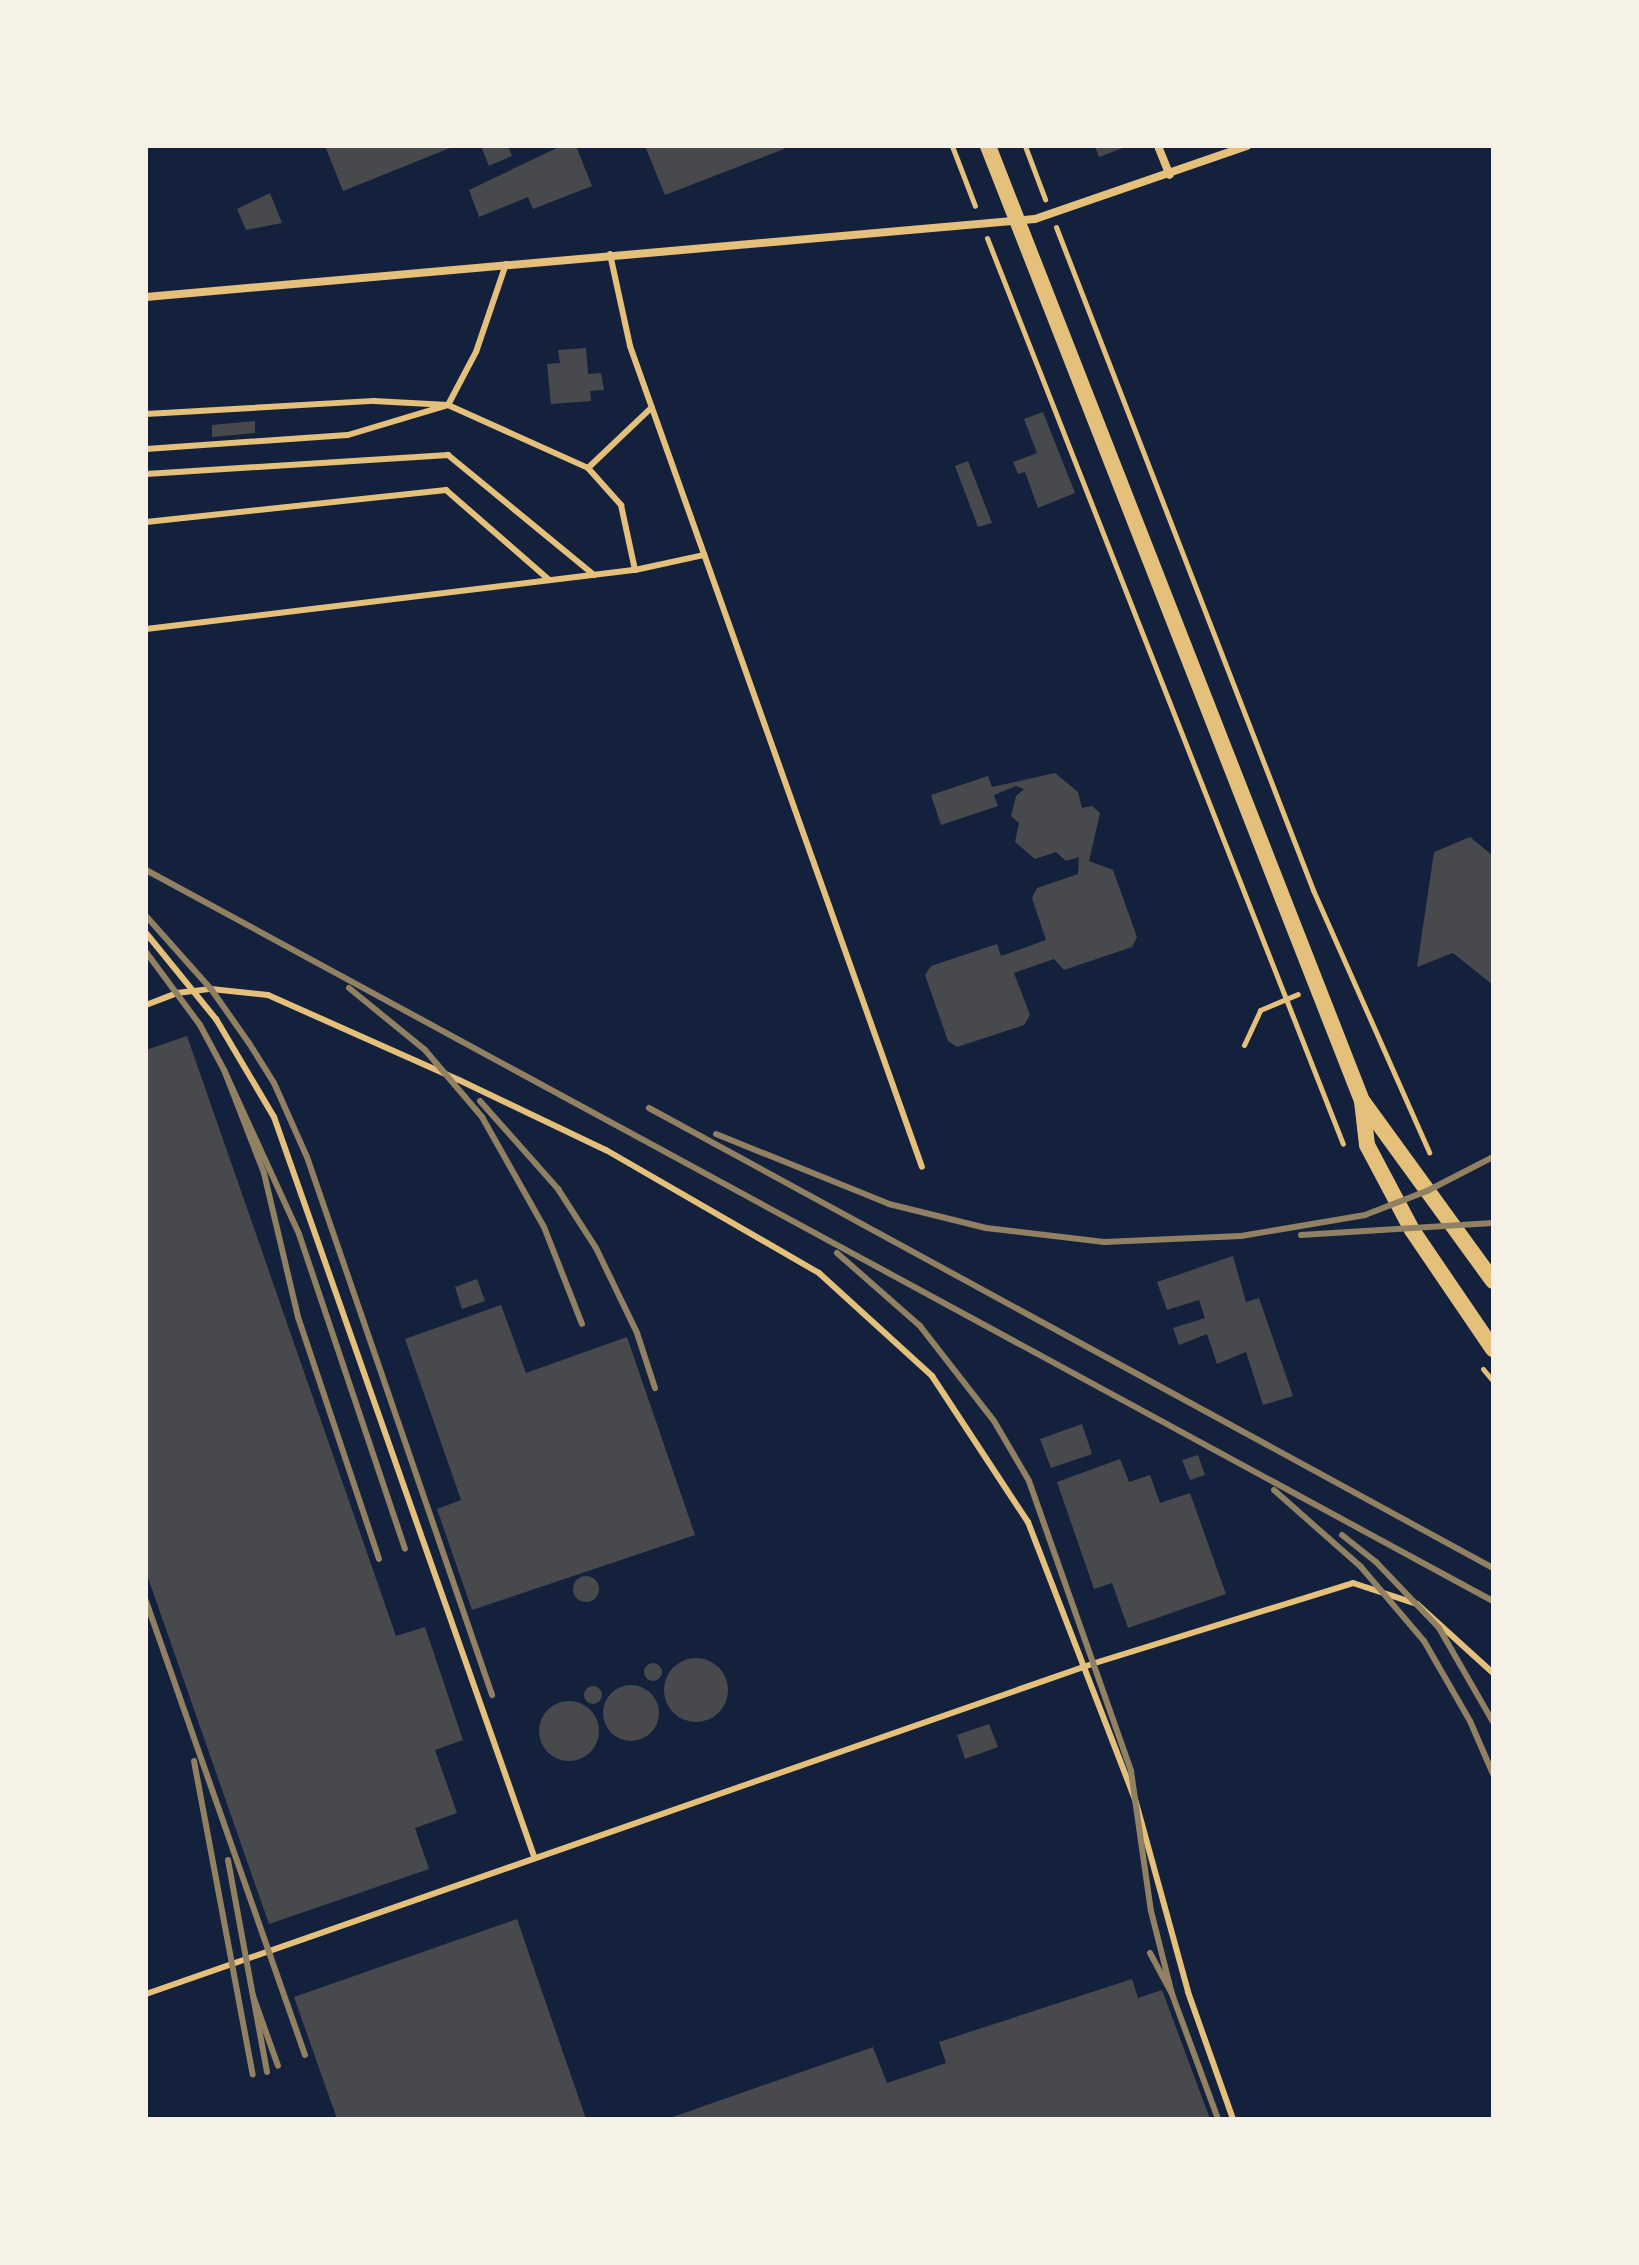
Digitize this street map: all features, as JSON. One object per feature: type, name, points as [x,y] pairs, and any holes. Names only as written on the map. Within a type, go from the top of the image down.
[{"type":"main road","points":[[988,146],[1362,1101],[1493,1281]]},
{"type":"main road","points":[[1362,1101],[1367,1145],[1396,1203],[1493,1349]]},
{"type":"street","points":[[1158,146],[1170,175]]},
{"type":"street","points":[[146,297],[610,254],[1017,222],[1052,217],[1247,146]]},
{"type":"lane","points":[[610,254],[630,346],[922,1167]]},
{"type":"lane","points":[[146,449],[348,435],[448,405],[476,352],[506,264]]},
{"type":"lane","points":[[146,414],[374,401],[448,405],[588,468],[621,505],[635,570]]},
{"type":"lane","points":[[588,468],[652,407]]},
{"type":"lane","points":[[146,474],[448,455],[594,575]]},
{"type":"lane","points":[[146,522],[446,490],[549,580]]},
{"type":"lane","points":[[146,629],[635,570],[704,555]]},
{"type":"lane","points":[[146,933],[216,1019],[274,1117],[534,1856]]},
{"type":"lane","points":[[146,1005],[194,991],[268,995],[372,1039],[606,1150],[819,1273],[932,1376],[1001,1476],[1028,1522],[1081,1668],[1135,1799],[1188,1992],[1233,2119]]},
{"type":"lane","points":[[146,1994],[534,1856],[1081,1668],[1353,1583],[1417,1604],[1493,1673]]},
{"type":"path","points":[[952,146],[1349,1159]]},
{"type":"path","points":[[1025,146],[1349,980],[1431,1156]]},
{"type":"path","points":[[1244,1045],[1260,1010],[1285,998],[1349,980]]},
{"type":"path","points":[[1475,1360],[1493,1381]]},
{"type":"building","points":[[325,146],[455,146],[343,191]]},
{"type":"building","points":[[481,146],[508,146],[512,156],[489,166]]},
{"type":"building","points":[[561,146],[576,146],[592,186],[533,209],[528,197],[479,217],[469,190]]},
{"type":"building","points":[[645,146],[783,146],[784,149],[665,195]]},
{"type":"building","points":[[1095,146],[1128,146],[1099,157]]},
{"type":"building","points":[[270,193],[282,223],[246,230],[237,209]]},
{"type":"building","points":[[586,348],[588,374],[601,373],[604,390],[590,391],[591,401],[551,404],[547,364],[560,363],[558,350]]},
{"type":"building","points":[[1043,412],[1075,493],[1038,508],[1025,472],[1018,474],[1013,462],[1037,453],[1024,419]]},
{"type":"building","points":[[255,421],[255,433],[212,437],[212,425]]},
{"type":"building","points":[[968,461],[992,523],[978,527],[955,466]]},
{"type":"building","points":[[1055,773],[1078,792],[1082,808],[1092,806],[1100,813],[1089,861],[1113,870],[1137,937],[1132,947],[1064,970],[1054,959],[1014,973],[1030,1015],[1024,1025],[957,1047],[948,1041],[925,975],[931,966],[997,944],[1001,956],[1046,940],[1032,898],[1037,888],[1078,874],[1079,857],[1066,861],[1056,852],[1035,859],[1015,842],[1019,823],[1011,816],[1016,796],[1024,789],[1016,786],[994,795],[998,806],[941,825],[931,795],[988,776],[992,787]]},
{"type":"building","points":[[1470,837],[1493,856],[1493,985],[1453,953],[1417,967],[1434,852]]},
{"type":"building","points":[[187,1036],[396,1636],[425,1627],[463,1740],[435,1750],[457,1813],[415,1828],[429,1869],[269,1924],[146,1572],[146,1050]]},
{"type":"building","points":[[1233,1256],[1246,1302],[1259,1298],[1293,1396],[1263,1405],[1246,1352],[1217,1364],[1207,1334],[1179,1345],[1173,1328],[1205,1318],[1199,1300],[1167,1310],[1157,1282]]},
{"type":"building","points":[[477,1279],[485,1301],[462,1309],[455,1287]]},
{"type":"building","points":[[501,1305],[526,1373],[627,1337],[695,1535],[472,1610],[437,1509],[461,1500],[405,1339]]},
{"type":"building","points":[[1082,1424],[1092,1454],[1051,1468],[1040,1439]]},
{"type":"building","points":[[1198,1455],[1205,1475],[1190,1480],[1182,1460]]},
{"type":"building","points":[[1120,1459],[1129,1482],[1150,1475],[1160,1503],[1190,1493],[1226,1594],[1128,1628],[1112,1583],[1094,1589],[1057,1482]]},
{"type":"building","points":[[586,1576],[595,1580],[599,1589],[595,1598],[586,1602],[577,1598],[573,1589],[577,1580]]},
{"type":"building","points":[[696,1658],[714,1664],[722,1672],[728,1690],[722,1708],[714,1716],[696,1722],[678,1716],[670,1708],[664,1690],[670,1672],[678,1664]]},
{"type":"building","points":[[653,1663],[662,1672],[653,1681],[644,1672]]},
{"type":"building","points":[[631,1685],[651,1693],[659,1713],[651,1733],[631,1741],[611,1733],[603,1713],[611,1693]]},
{"type":"building","points":[[589,1686],[597,1686],[602,1695],[600,1702],[589,1704],[584,1699],[584,1691]]},
{"type":"building","points":[[569,1701],[581,1703],[590,1710],[597,1719],[597,1743],[590,1752],[581,1759],[569,1761],[557,1759],[548,1752],[541,1743],[539,1731],[541,1719],[548,1710],[557,1703]]},
{"type":"building","points":[[989,1724],[998,1747],[965,1759],[957,1735]]},
{"type":"building","points":[[517,1919],[586,2119],[337,2119],[294,1997]]},
{"type":"building","points":[[1132,1979],[1138,1998],[1162,1990],[1210,2119],[667,2119],[873,2047],[887,2083],[946,2063],[939,2042]]},
{"type":"railway","points":[[146,870],[1493,1601]]},
{"type":"railway","points":[[146,916],[211,989],[249,1043],[274,1083],[307,1157],[492,1695]]},
{"type":"railway","points":[[146,952],[200,1025],[224,1070]]},
{"type":"railway","points":[[349,988],[425,1050],[482,1117],[544,1227],[582,1324]]},
{"type":"railway","points":[[379,1559],[298,1317],[264,1173],[224,1070],[299,1234],[405,1549]]},
{"type":"railway","points":[[480,1101],[558,1189],[596,1248],[637,1333],[655,1388]]},
{"type":"railway","points":[[649,1108],[1493,1568]]},
{"type":"railway","points":[[716,1134],[889,1204],[986,1228],[1104,1242],[1241,1236],[1365,1215],[1427,1191],[1493,1157]]},
{"type":"railway","points":[[1301,1235],[1493,1223]]},
{"type":"railway","points":[[837,1253],[920,1326],[994,1421],[1029,1481],[1131,1771],[1151,1911],[1172,1994]]},
{"type":"railway","points":[[1274,1490],[1361,1567],[1424,1641],[1470,1721],[1493,1774]]},
{"type":"railway","points":[[1342,1535],[1376,1562],[1439,1628],[1493,1722]]},
{"type":"railway","points":[[146,1601],[305,2055]]},
{"type":"railway","points":[[194,1761],[253,2075]]},
{"type":"railway","points":[[228,1860],[253,1996]]},
{"type":"railway","points":[[1150,1953],[1172,1994],[1218,2119]]},
{"type":"railway","points":[[267,2072],[253,1996],[278,2066]]}]
